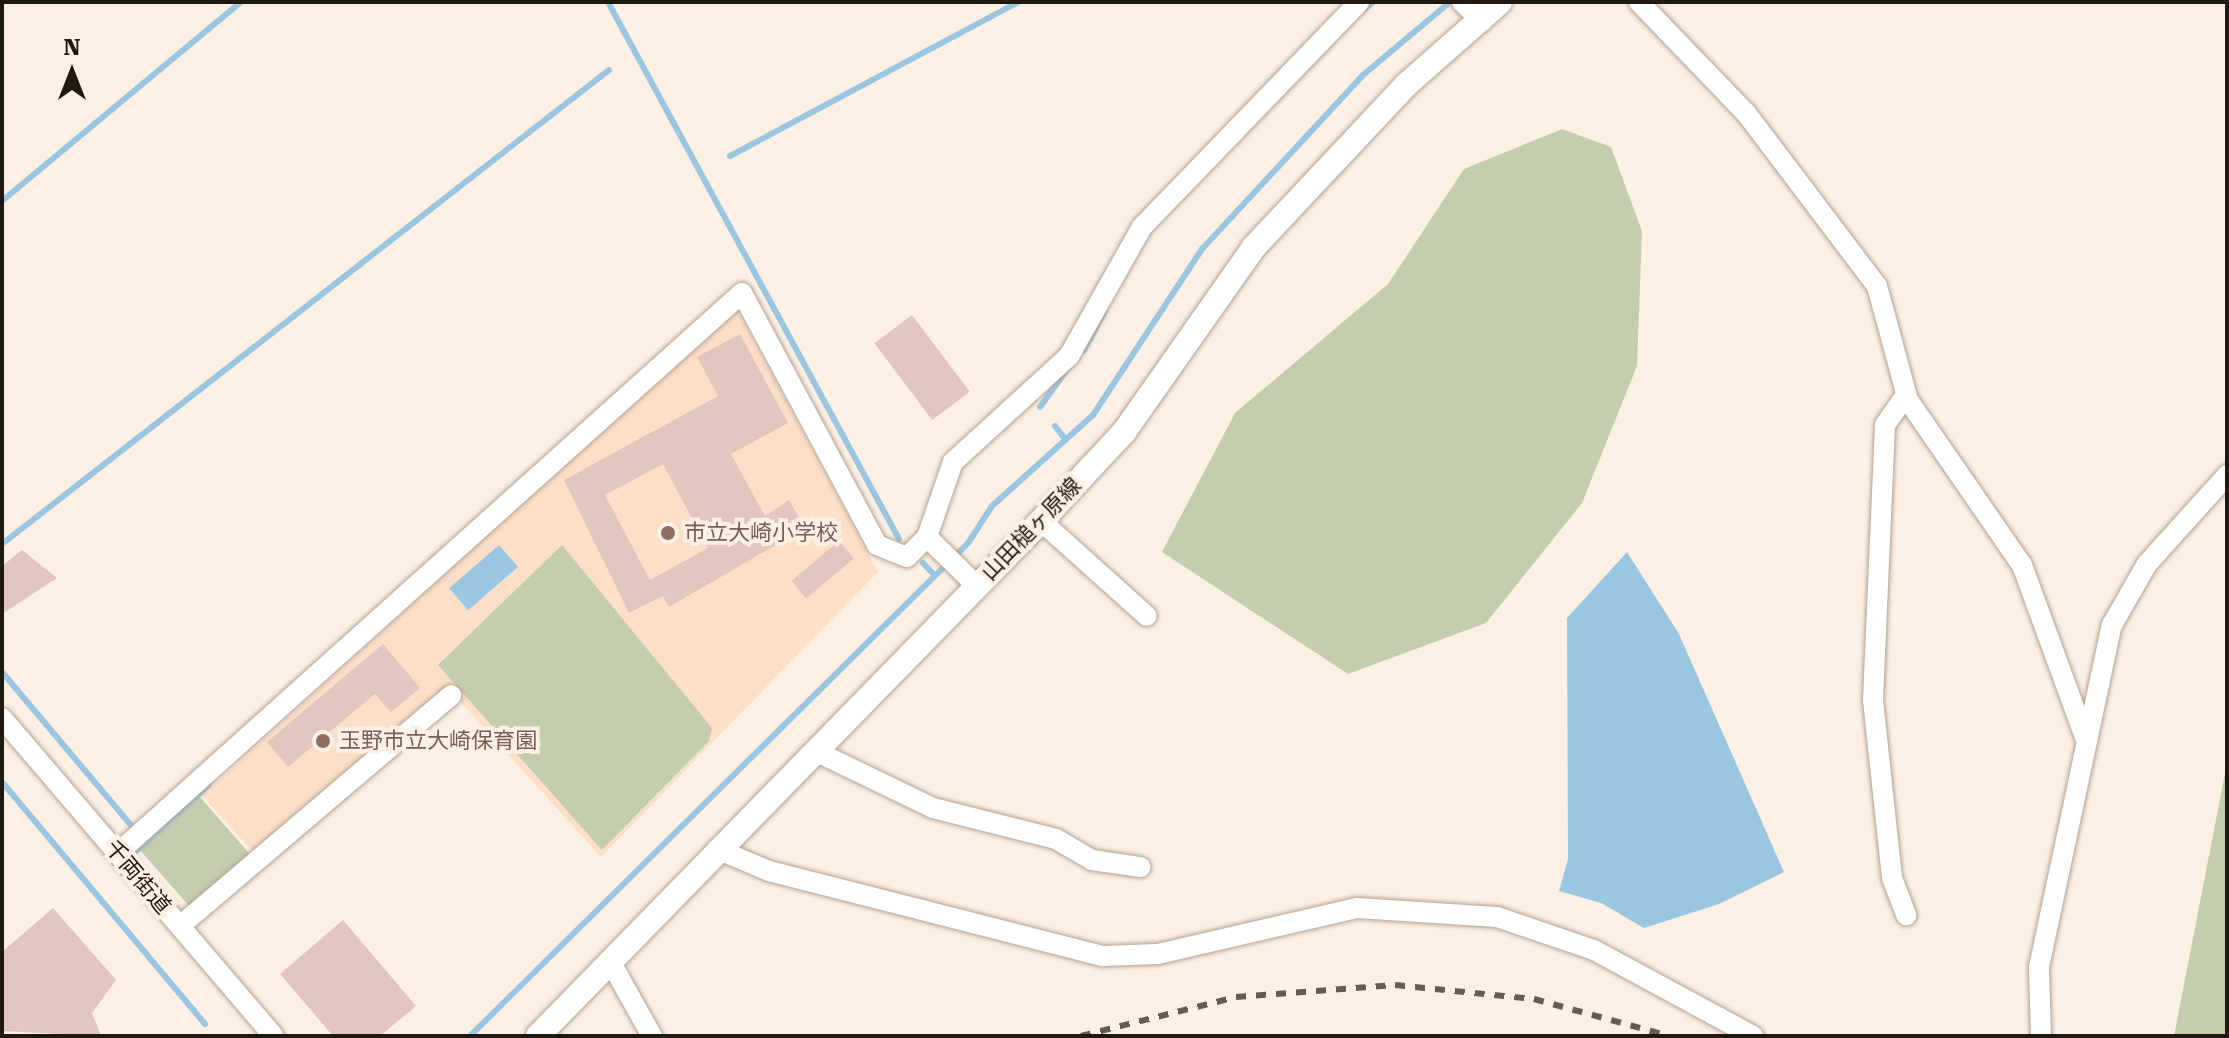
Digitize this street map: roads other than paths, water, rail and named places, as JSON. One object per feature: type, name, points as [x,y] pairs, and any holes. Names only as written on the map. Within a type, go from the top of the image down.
[{"type":"main road","name":"山田槌ヶ原線","points":[[538,1036],[717,849],[1041,521],[1124,432],[1254,247],[1472,12],[1500,2]]},
{"type":"street","points":[[118,853],[742,293],[877,545],[907,557],[932,541],[953,462],[1069,356],[1142,227],[1359,2]]},
{"type":"street","points":[[1639,2],[1746,113],[1877,286],[1906,395],[2022,565],[2085,737]]},
{"type":"street","points":[[1906,395],[1885,425],[1873,700],[1892,878],[1906,915]]},
{"type":"street","points":[[2041,1036],[2039,967],[2085,737],[2123,601],[2227,475]]},
{"type":"street","points":[[1041,521],[1147,616]]},
{"type":"street","points":[[932,541],[976,585]]},
{"type":"street","points":[[180,926],[451,695]]},
{"type":"street","name":"千両街道","points":[[2,718],[274,1036]]},
{"type":"street","points":[[815,751],[933,808],[1056,839],[1092,860],[1140,867]]},
{"type":"street","points":[[717,849],[769,871],[1103,956],[1158,954],[1357,908],[1497,917],[1594,950],[1753,1036]]},
{"type":"street","points":[[610,961],[652,1036]]},
{"type":"water","points":[[499,545],[518,567],[468,610],[449,588]]},
{"type":"water","points":[[1627,552],[1679,634],[1784,872],[1719,904],[1644,928],[1601,903],[1559,891],[1568,859],[1567,618]]},
{"type":"waterway","points":[[2,201],[241,2]]},
{"type":"waterway","points":[[608,2],[899,539]]},
{"type":"waterway","points":[[730,156],[1018,2]]},
{"type":"waterway","points":[[1363,10],[1373,2]]},
{"type":"waterway","points":[[470,1036],[968,543],[992,506],[1093,415],[1202,249],[1363,75],[1450,2]]},
{"type":"waterway","points":[[2,544],[609,70]]},
{"type":"waterway","points":[[1084,350],[1105,311]]},
{"type":"waterway","points":[[1040,407],[1066,371]]},
{"type":"waterway","points":[[1055,426],[1065,439]]},
{"type":"waterway","points":[[923,563],[934,575]]},
{"type":"waterway","points":[[2,672],[135,830]]},
{"type":"waterway","points":[[2,782],[205,1024]]},
{"type":"waterway","points":[[136,851],[209,785]]},
{"type":"railway","points":[[1081,1036],[1236,997],[1395,985],[1534,999],[1669,1036]]},
{"type":"place","name":"市立大崎小学校","points":[[668,533]]},
{"type":"place","name":"玉野市立大崎保育園","points":[[323,741]]}]
